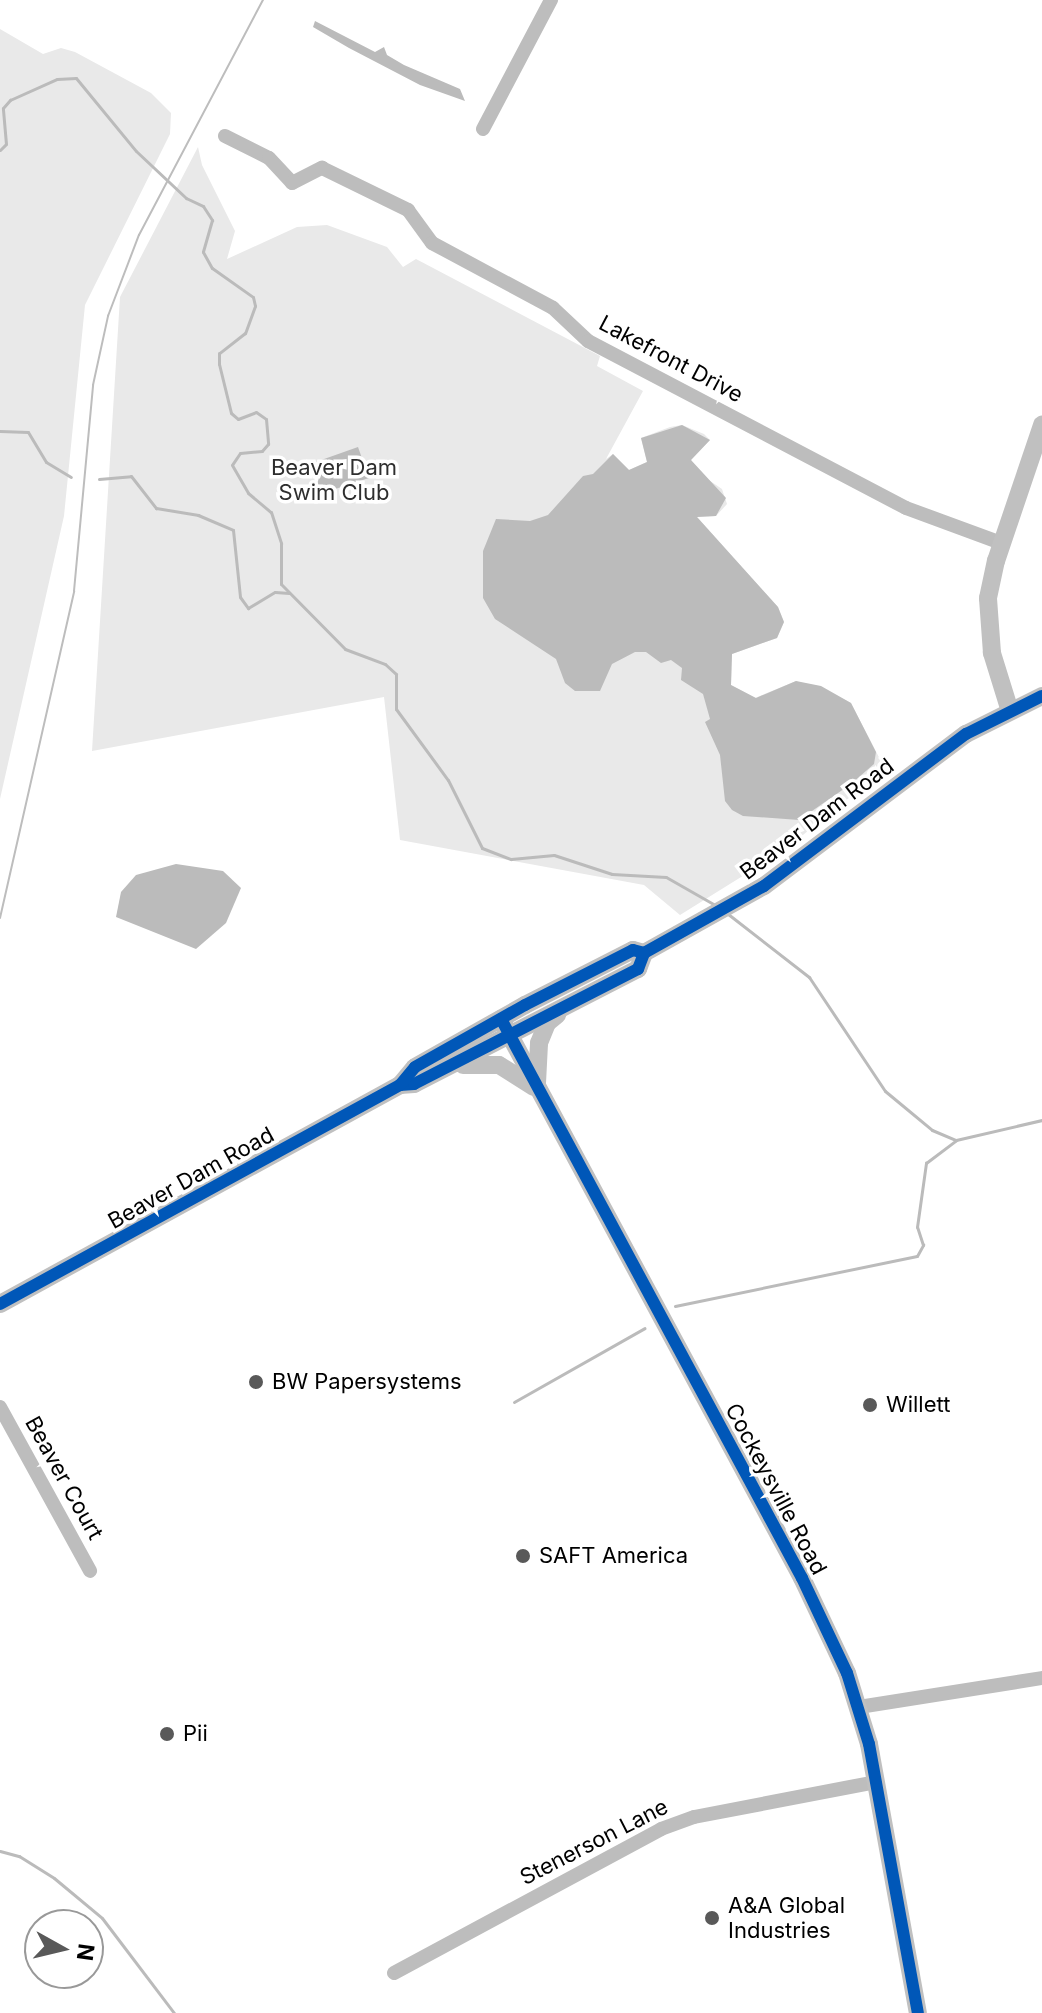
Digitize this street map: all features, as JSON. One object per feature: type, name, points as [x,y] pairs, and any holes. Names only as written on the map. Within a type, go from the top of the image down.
[{"type":"main road","points":[[1009,708],[987,617],[1001,543],[1042,425]]},
{"type":"main road","name":"Beaver Dam Road","points":[[400,1085],[414,1084],[638,969],[644,953],[744,899],[949,745],[1009,708],[1042,696]]},
{"type":"main road","name":"Beaver Dam Road","points":[[0,1304],[400,1085],[415,1067],[501,1019],[633,950],[644,953]]},
{"type":"main road","points":[[444,1069],[492,1063],[537,1090],[542,1033],[547,1023],[574,1003]]},
{"type":"main road","name":"Cockeysville Road","points":[[501,1019],[802,1578],[859,1707],[876,1782],[918,2013]]},
{"type":"street","points":[[483,129],[551,0]]},
{"type":"street","name":"Lakefront Drive","points":[[225,136],[269,158],[292,183],[322,168],[408,210],[432,243],[553,308],[588,341],[906,508],[1001,543]]},
{"type":"street","name":"Beaver Court","points":[[0,1407],[90,1571]]},
{"type":"street","points":[[859,1707],[1042,1678]]},
{"type":"street","name":"Stenerson Lane","points":[[394,1973],[661,1829],[694,1817],[876,1782]]},
{"type":"green space","points":[[0,29],[43,54],[61,48],[75,52],[151,93],[171,113],[170,134],[85,305],[64,516],[0,799]]},
{"type":"green space","name":"Beaver Dam Swim Club","points":[[198,147],[202,165],[235,231],[227,259],[297,227],[327,225],[387,247],[403,267],[416,259],[600,356],[597,366],[643,391],[606,459],[613,454],[629,470],[647,462],[641,438],[682,425],[704,434],[710,440],[691,460],[697,472],[722,489],[727,504],[716,516],[697,517],[778,607],[784,622],[777,638],[732,654],[731,685],[755,698],[796,681],[851,703],[885,769],[783,851],[680,915],[644,885],[400,840],[384,697],[92,751],[120,297]]},
{"type":"shaded area","points":[[315,21],[375,52],[384,47],[387,55],[404,65],[460,89],[465,101],[420,85],[349,48],[313,27]]},
{"type":"shaded area","points":[[682,425],[710,440],[691,460],[726,498],[716,516],[697,517],[778,607],[784,622],[777,638],[732,654],[731,685],[756,698],[796,681],[821,686],[851,703],[876,752],[874,764],[799,820],[743,816],[732,810],[725,801],[720,755],[705,722],[710,719],[703,694],[681,680],[682,668],[671,660],[661,663],[646,652],[635,652],[612,664],[600,691],[575,691],[565,683],[556,659],[495,619],[483,598],[483,551],[496,519],[530,521],[548,515],[583,476],[593,474],[613,454],[629,470],[647,462],[641,438]]},
{"type":"shaded area","points":[[358,447],[369,478],[320,494],[310,464]]},
{"type":"shaded area","points":[[176,864],[223,871],[241,888],[226,923],[196,949],[116,917],[121,892],[136,875]]},
{"type":"waterway","points":[[0,150],[6,144],[3,108],[10,100],[57,79],[76,78],[136,151],[186,198],[203,206],[212,220],[203,252],[212,268],[253,297],[255,306],[245,333],[219,353],[219,364],[231,413],[238,419],[256,412],[266,419],[268,444],[262,451],[240,453],[232,465],[248,493],[271,512],[281,543],[281,584],[345,649],[385,664],[396,674],[396,709],[448,780],[482,848],[511,859],[554,855],[612,874],[666,877],[715,905]]},
{"type":"waterway","points":[[0,431],[28,432],[46,462],[71,477]]},
{"type":"waterway","points":[[99,479],[131,476],[156,508],[198,515],[233,530],[240,597],[248,608],[275,592],[289,593]]},
{"type":"waterway","points":[[728,914],[809,977],[885,1091],[932,1130],[956,1140],[1042,1120]]},
{"type":"waterway","points":[[675,1306],[917,1256],[923,1245],[917,1227],[926,1163],[956,1140]]},
{"type":"waterway","points":[[514,1402],[645,1328]]},
{"type":"waterway","points":[[0,1851],[19,1856],[54,1878],[102,1918],[174,2013]]},
{"type":"tram line","points":[[0,918],[74,591],[93,385],[108,316],[139,235],[263,0]]},
{"type":"cycle path","points":[[400,1085],[414,1084],[638,969],[644,953],[764,886],[966,734],[1042,696]]},
{"type":"cycle path","points":[[0,1304],[400,1085],[415,1067],[525,1005],[633,950],[644,953]]},
{"type":"cycle path","points":[[501,1019],[802,1578],[847,1673],[869,1744],[918,2013]]},
{"type":"place","name":"BW Papersystems","points":[[256,1382]]},
{"type":"place","name":"Willett","points":[[870,1405]]},
{"type":"place","name":"SAFT America","points":[[523,1556]]},
{"type":"place","name":"Pii","points":[[167,1734]]},
{"type":"place","name":"A&A Global Industries","points":[[712,1918]]}]
